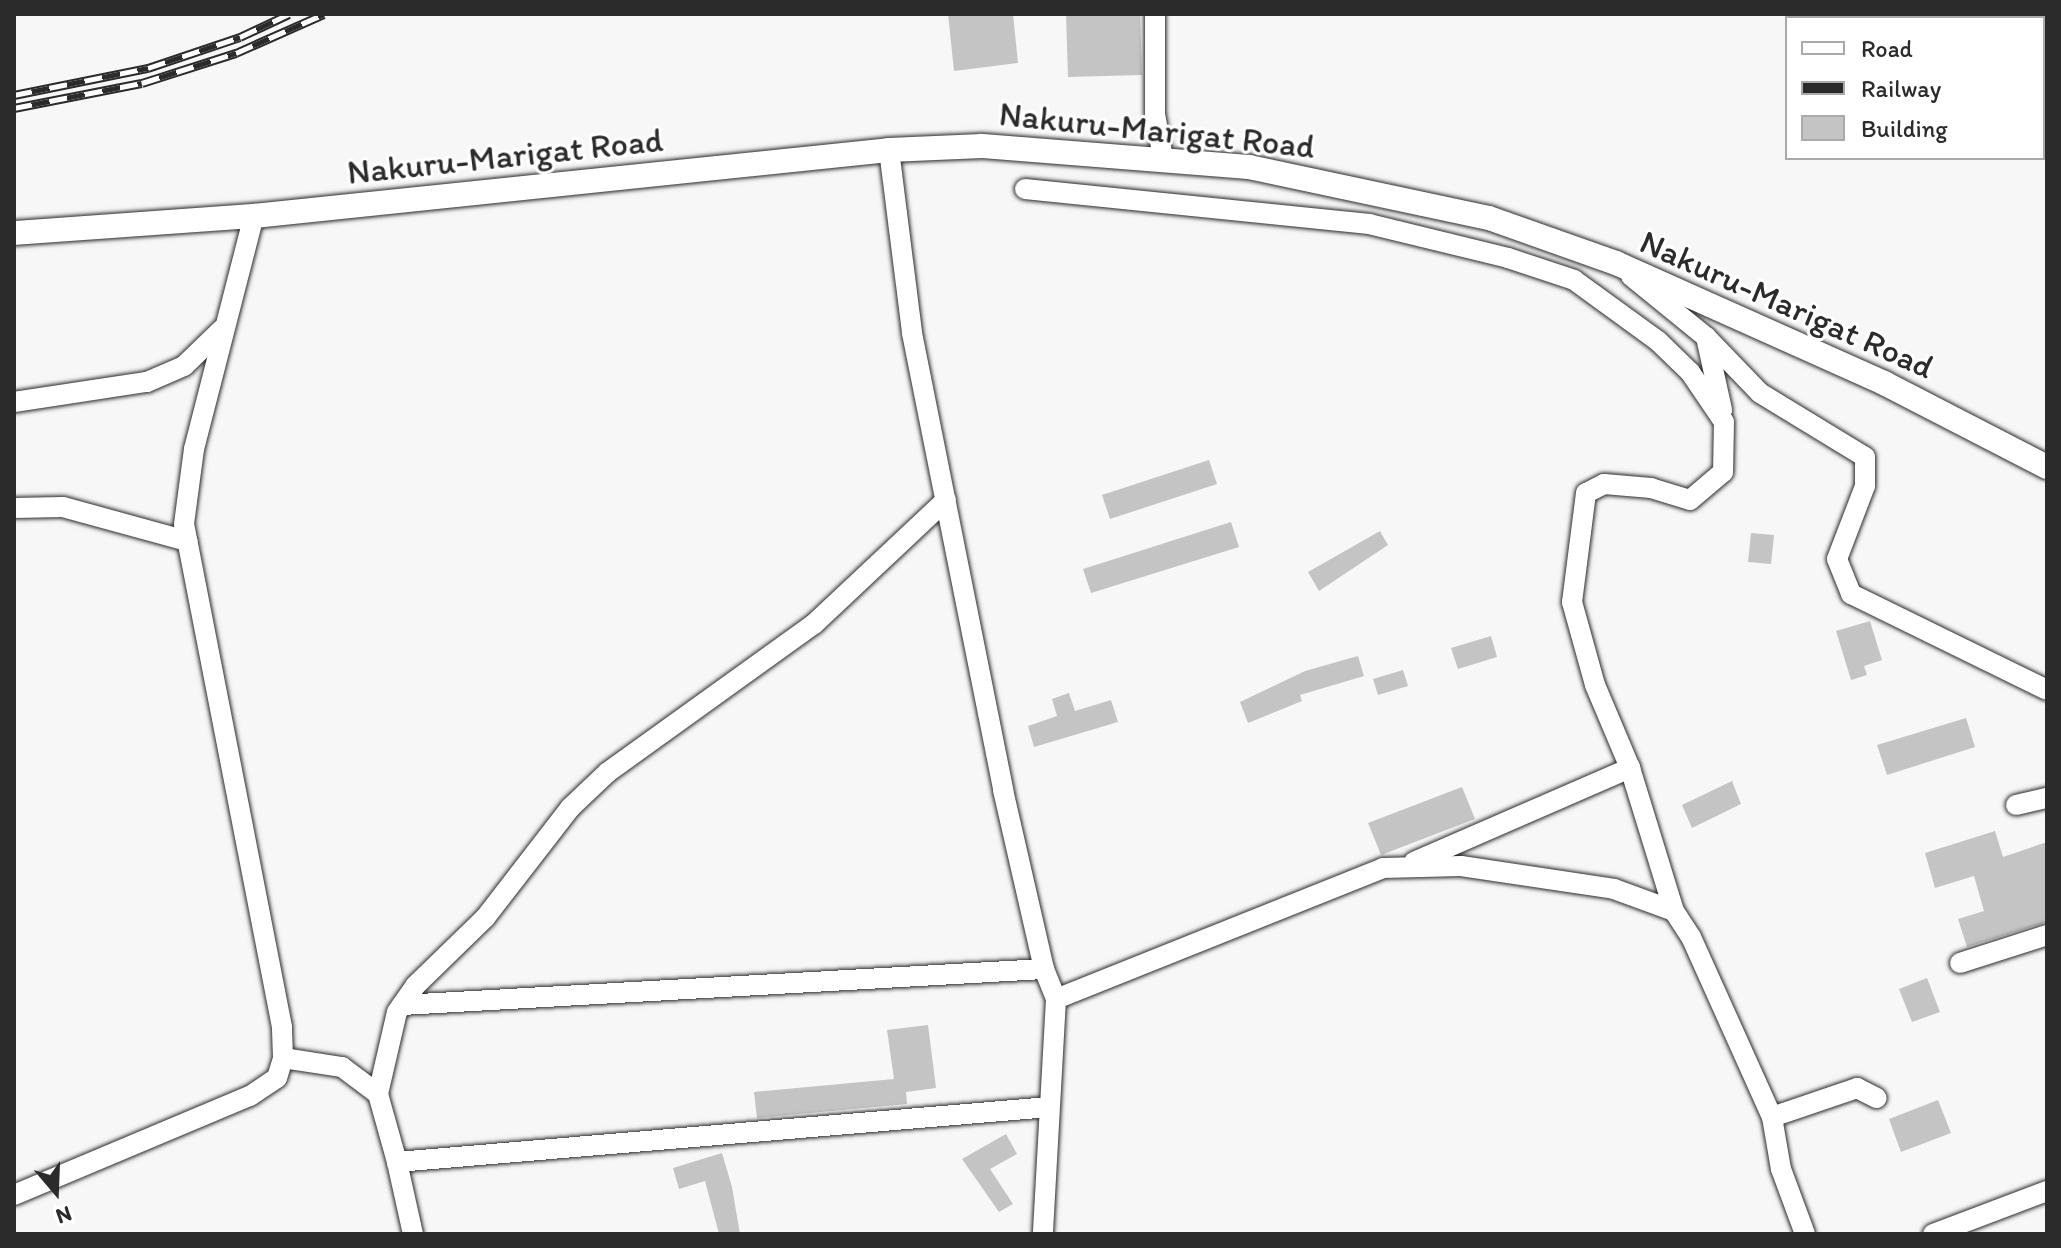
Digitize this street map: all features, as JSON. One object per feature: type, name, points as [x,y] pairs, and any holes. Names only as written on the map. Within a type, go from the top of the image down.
[{"type":"main road","name":"Nakuru-Marigat Road","points":[[14,233],[254,216],[889,150],[982,146],[1163,158],[1378,191],[1489,218],[1616,263],[1884,383],[2047,467]]},
{"type":"street","points":[[1155,14],[1155,114],[1163,158]]},
{"type":"street","points":[[889,150],[912,333],[1044,969],[1056,999],[1043,1234]]},
{"type":"street","points":[[1025,189],[1369,224],[1561,276],[1658,341],[1690,372],[1724,422]]},
{"type":"street","points":[[14,1195],[250,1096],[277,1078],[283,1058],[282,1027],[184,524],[194,449],[254,216]]},
{"type":"street","points":[[1616,263],[1706,337],[1760,393],[1865,457],[1865,486],[1837,559],[1851,594],[2047,690]]},
{"type":"street","points":[[14,402],[147,382],[184,366],[226,324]]},
{"type":"street","points":[[1706,337],[1724,422],[1723,472],[1690,500],[1651,488],[1604,484],[1586,493],[1572,602],[1595,685],[1630,768],[1674,911],[1691,937],[1772,1117],[1781,1169],[1805,1234]]},
{"type":"street","points":[[413,1234],[378,1094],[386,1050],[402,1005],[485,918],[552,829],[599,781],[814,624],[946,500]]},
{"type":"street","points":[[14,508],[63,507],[187,541]]},
{"type":"street","points":[[1409,864],[1630,768]]},
{"type":"street","points":[[2016,805],[2047,798]]},
{"type":"street","points":[[1056,999],[1383,868],[1409,864],[1461,866],[1614,889],[1674,911]]},
{"type":"street","points":[[1960,963],[2047,935]]},
{"type":"street","points":[[402,1005],[1044,969]]},
{"type":"street","points":[[283,1058],[342,1067],[378,1094]]},
{"type":"street","points":[[1772,1117],[1857,1088],[1877,1098]]},
{"type":"street","points":[[397,1162],[1049,1107]]},
{"type":"street","points":[[1933,1234],[2047,1191]]},
{"type":"building","points":[[948,14],[1013,14],[1018,63],[954,71]]},
{"type":"building","points":[[1066,14],[1140,14],[1142,75],[1068,77]]},
{"type":"building","points":[[1209,460],[1217,484],[1110,519],[1102,495]]},
{"type":"building","points":[[1231,522],[1239,547],[1091,593],[1083,569]]},
{"type":"building","points":[[1380,531],[1388,545],[1319,591],[1308,572]]},
{"type":"building","points":[[1751,533],[1774,535],[1771,564],[1748,562]]},
{"type":"building","points":[[1870,621],[1882,660],[1864,666],[1867,675],[1851,680],[1836,631]]},
{"type":"building","points":[[1491,636],[1497,657],[1458,669],[1451,648]]},
{"type":"building","points":[[1358,656],[1364,676],[1300,695],[1302,701],[1248,723],[1240,702],[1305,671]]},
{"type":"building","points":[[1403,670],[1408,686],[1378,695],[1373,679]]},
{"type":"building","points":[[1069,693],[1075,711],[1111,700],[1118,722],[1034,747],[1028,726],[1057,716],[1052,699]]},
{"type":"building","points":[[1966,718],[1975,747],[1887,775],[1877,745]]},
{"type":"building","points":[[1732,781],[1741,804],[1692,828],[1682,805]]},
{"type":"building","points":[[1462,787],[1475,819],[1381,855],[1368,823]]},
{"type":"building","points":[[1995,831],[2003,857],[2047,842],[2047,922],[1967,947],[1958,919],[1984,911],[1974,876],[1935,888],[1925,853]]},
{"type":"building","points":[[1927,978],[1940,1012],[1912,1022],[1899,989]]},
{"type":"building","points":[[928,1025],[936,1088],[906,1092],[907,1104],[757,1118],[754,1092],[894,1079],[887,1030]]},
{"type":"building","points":[[1938,1100],[1951,1133],[1901,1152],[1889,1119]]},
{"type":"building","points":[[1006,1134],[1017,1154],[990,1169],[1013,1204],[999,1212],[962,1159]]},
{"type":"building","points":[[722,1153],[740,1234],[719,1234],[705,1181],[679,1189],[673,1168]]},
{"type":"railway","points":[[14,95],[148,68],[240,37],[289,14]]},
{"type":"railway","points":[[14,108],[142,83],[236,53],[324,14]]}]
